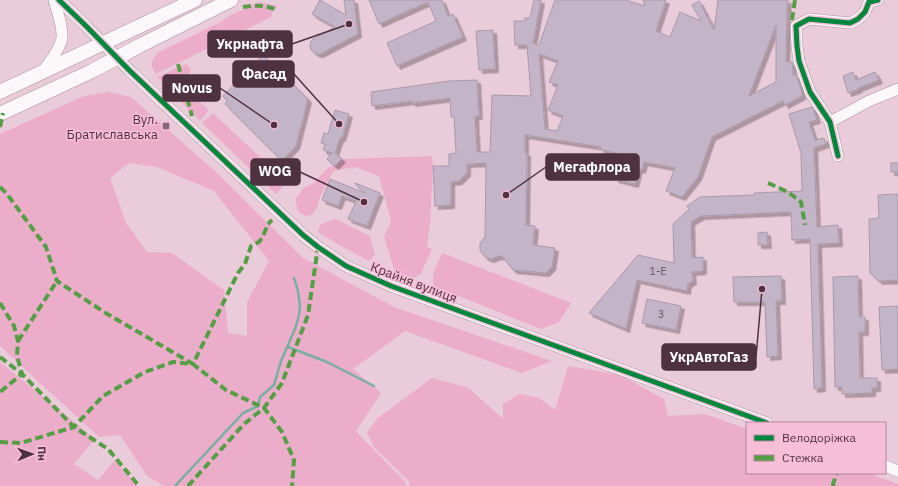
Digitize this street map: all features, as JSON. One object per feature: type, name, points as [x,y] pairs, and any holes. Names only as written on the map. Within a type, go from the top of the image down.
[{"type":"main road","points":[[0,92],[195,0]]},
{"type":"main road","points":[[0,114],[92,71],[230,0]]},
{"type":"street","points":[[43,71],[55,55],[62,38],[61,24],[54,0]]},
{"type":"street","name":"Крайня вулиця","points":[[59,0],[140,81],[303,235],[346,266],[391,286],[764,422]]},
{"type":"street","points":[[838,156],[830,122],[810,92],[799,61],[796,26],[809,19],[850,23],[858,19],[865,12],[868,2],[878,0]]},
{"type":"street","points":[[830,122],[869,101],[898,89]]},
{"type":"street","points":[[886,466],[898,471]]},
{"type":"shaded area","points":[[259,2],[278,6],[274,8],[271,17],[156,74],[151,65],[152,61],[159,52]]},
{"type":"shaded area","points":[[186,64],[191,70],[188,83],[189,88],[195,97],[209,110],[200,121],[157,77]]},
{"type":"shaded area","points":[[108,92],[131,97],[217,173],[303,258],[394,307],[552,361],[522,373],[405,331],[353,369],[381,393],[356,431],[405,482],[406,486],[164,486],[147,476],[120,435],[99,437],[0,346],[0,134],[84,96]],"holes":[[[129,163],[157,167],[214,191],[269,261],[247,302],[247,336],[228,333],[224,290],[172,253],[147,252],[126,223],[110,178]]]},
{"type":"shaded area","points":[[213,113],[282,178],[285,184],[276,194],[202,123]]},
{"type":"shaded area","points":[[432,156],[433,166],[430,223],[427,247],[432,249],[421,274],[414,278],[395,272],[384,237],[391,221],[379,176],[355,167],[333,171],[319,199],[317,208],[312,215],[305,216],[298,211],[295,199],[304,188],[314,183],[329,167],[335,166],[342,159]]},
{"type":"shaded area","points":[[335,219],[370,236],[375,255],[369,261],[318,232],[320,225]]},
{"type":"shaded area","points":[[442,253],[571,303],[559,322],[541,329],[434,286],[434,273]]},
{"type":"shaded area","points":[[0,362],[95,439],[74,464],[98,480],[115,460],[138,486],[0,486]]},
{"type":"shaded area","points":[[568,366],[620,375],[664,399],[668,416],[705,414],[746,429],[746,474],[871,474],[898,484],[898,486],[410,486],[409,481],[374,447],[367,432],[378,418],[432,378],[469,388],[503,419],[503,404],[519,394],[539,398],[555,410]]},
{"type":"building","points":[[320,0],[346,15],[344,0],[354,0],[358,34],[318,54],[311,50],[311,41],[335,27],[312,14]]},
{"type":"building","points":[[369,0],[442,0],[448,16],[453,14],[463,37],[397,66],[387,43],[436,21],[428,2],[379,24]]},
{"type":"building","points":[[534,0],[541,0],[533,43],[539,45],[555,0],[626,0],[645,6],[643,0],[666,0],[656,31],[670,37],[680,12],[701,21],[692,5],[699,1],[714,30],[718,0],[788,0],[786,62],[792,62],[793,75],[796,75],[802,96],[785,105],[783,101],[712,137],[698,177],[682,197],[666,191],[675,168],[644,162],[642,170],[639,169],[635,184],[615,179],[618,170],[621,171],[625,156],[600,149],[601,147],[525,135],[525,153],[527,153],[526,225],[535,226],[533,245],[555,248],[552,267],[546,273],[513,270],[503,257],[498,256],[491,259],[487,258],[480,250],[480,243],[485,237],[486,163],[467,164],[467,173],[459,181],[451,182],[451,205],[435,206],[433,166],[449,166],[449,154],[456,153],[454,117],[451,117],[450,98],[372,106],[371,92],[449,81],[477,80],[479,116],[475,116],[477,152],[490,152],[492,95],[531,96],[527,45],[515,45],[514,21],[525,21],[525,18],[530,18]],"holes":[[[776,25],[776,82],[749,96]],[[539,54],[558,61],[549,82],[558,85],[548,110],[563,116],[557,131],[545,129]]]},
{"type":"building","points":[[493,30],[495,69],[479,70],[476,31]]},
{"type":"building","points":[[263,55],[308,99],[296,146],[282,161],[225,104],[227,101],[223,96]]},
{"type":"building","points":[[853,72],[856,80],[875,72],[879,80],[848,93],[843,76]]},
{"type":"building","points":[[812,107],[817,120],[809,122],[815,140],[824,138],[826,144],[814,148],[817,227],[838,225],[839,243],[818,244],[822,388],[814,389],[810,239],[792,240],[791,212],[701,216],[691,222],[692,258],[703,257],[703,271],[692,272],[693,281],[688,284],[687,291],[637,280],[626,329],[589,313],[638,255],[674,263],[673,224],[689,209],[687,206],[700,197],[802,191],[801,153],[789,114]]},
{"type":"building","points":[[335,110],[349,114],[342,138],[340,138],[335,153],[342,159],[335,166],[327,159],[332,153],[323,150],[325,144],[321,143],[324,133],[328,134]]},
{"type":"building","points":[[891,163],[898,163],[898,172],[891,172]]},
{"type":"building","points":[[330,179],[365,193],[355,183],[380,193],[367,226],[348,219],[356,201],[342,196],[338,206],[322,200]]},
{"type":"building","points":[[898,194],[898,280],[879,281],[870,273],[869,219],[879,218],[878,195]]},
{"type":"building","points":[[767,232],[768,245],[758,245],[758,233]]},
{"type":"building","points":[[781,276],[782,301],[776,301],[778,356],[767,357],[765,302],[734,302],[733,277]]},
{"type":"building","points":[[858,276],[859,317],[865,317],[865,332],[859,332],[860,378],[877,378],[877,388],[872,388],[872,393],[842,394],[842,387],[835,387],[833,277]]},
{"type":"building","points":[[647,299],[681,306],[676,330],[642,323]]},
{"type":"building","points":[[898,306],[898,369],[882,370],[879,307]]},
{"type":"waterway","points":[[175,486],[243,413],[258,406],[260,397],[274,385],[281,361],[295,329],[299,315],[300,306],[298,291],[294,278]]},
{"type":"waterway","points":[[288,347],[327,362],[374,386]]},
{"type":"marked path","points":[[792,20],[795,0]]},
{"type":"marked path","points":[[243,7],[259,6],[275,9]]},
{"type":"marked path","points":[[178,64],[192,116]]},
{"type":"marked path","points":[[0,127],[3,113]]},
{"type":"marked path","points":[[768,183],[788,192],[801,202],[805,225]]},
{"type":"marked path","points":[[0,187],[7,194],[46,247],[57,281],[104,312],[193,364],[238,273],[245,264],[251,246],[259,242],[267,225],[272,220]]},
{"type":"marked path","points":[[188,486],[244,424],[264,408],[282,383],[308,315],[318,247]]},
{"type":"marked path","points":[[18,341],[57,281]]},
{"type":"marked path","points":[[0,303],[14,326],[18,341],[17,356],[22,374],[0,392]]},
{"type":"marked path","points":[[0,357],[22,374],[74,427],[108,449],[139,486]]},
{"type":"marked path","points":[[0,442],[21,443],[74,427],[103,396],[145,372],[173,362],[193,364],[226,390],[264,408],[282,432],[294,460],[292,486]]},
{"type":"marked path","points":[[834,486],[833,484],[837,474]]},
{"type":"cycle path","points":[[59,0],[130,71],[303,235],[346,266],[391,286],[764,422]]},
{"type":"cycle path","points":[[838,156],[830,122],[810,92],[799,61],[796,26],[809,19],[850,23],[858,19],[865,12],[869,2],[878,0]]},
{"type":"place","name":"Укрнафта","points":[[349,24]]},
{"type":"place","name":"Фасад","points":[[339,124]]},
{"type":"place","name":"Novus","points":[[274,125]]},
{"type":"place","name":"Вул. Братиславська","points":[[166,126]]},
{"type":"place","name":"Мегафлора","points":[[506,195]]},
{"type":"place","name":"WOG","points":[[364,202]]},
{"type":"place","name":"УкрАвтоГаз","points":[[762,289]]}]
